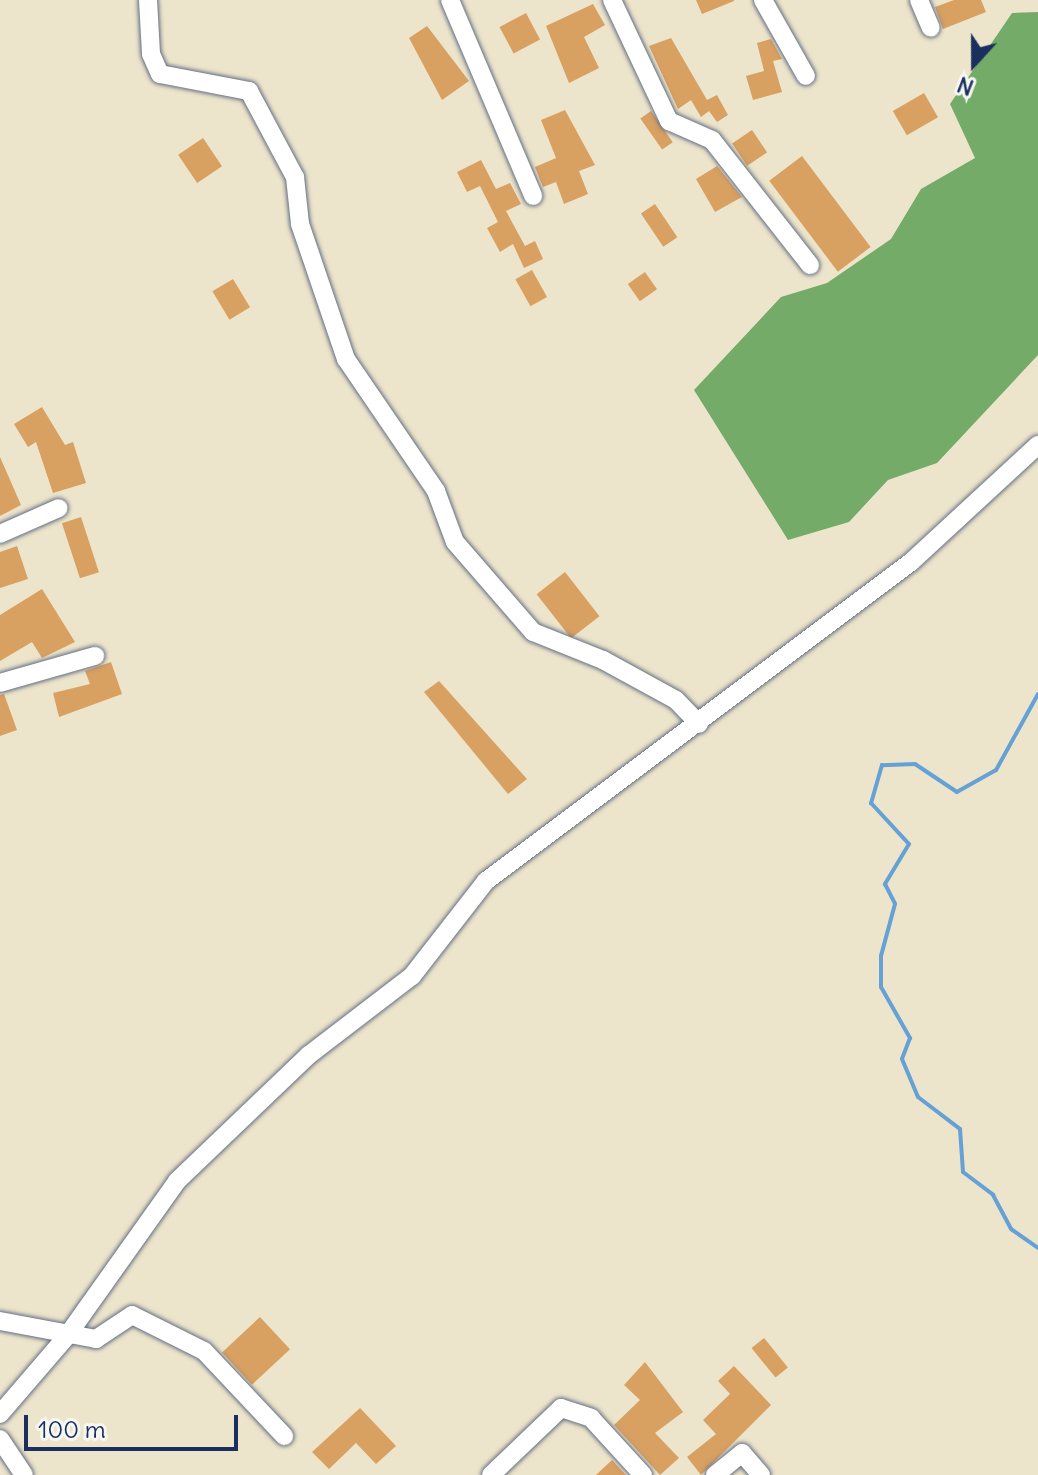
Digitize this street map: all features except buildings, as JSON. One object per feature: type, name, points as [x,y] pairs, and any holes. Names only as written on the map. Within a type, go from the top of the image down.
[{"type":"street","points":[[148,0],[151,54],[160,74],[249,91],[295,177],[300,224],[346,359],[436,491],[455,542],[525,626],[676,700],[699,724]]},
{"type":"street","points":[[450,0],[533,196]]},
{"type":"street","points":[[612,0],[669,121],[712,140],[810,265]]},
{"type":"street","points":[[763,0],[806,76]]},
{"type":"street","points":[[919,0],[931,28]]},
{"type":"street","points":[[0,1414],[67,1336],[177,1181],[298,1064],[412,976],[486,881],[911,562],[1038,445]]},
{"type":"street","points":[[0,534],[59,508]]},
{"type":"street","points":[[0,683],[95,656]]},
{"type":"street","points":[[0,1321],[96,1339],[126,1318],[141,1319],[204,1351],[284,1436]]},
{"type":"street","points":[[491,1475],[561,1408],[591,1418],[643,1475]]},
{"type":"street","points":[[0,1439],[24,1475]]},
{"type":"street","points":[[715,1475],[742,1453],[761,1475]]},
{"type":"green space","points":[[1038,12],[1038,355],[937,463],[888,480],[849,522],[788,540],[694,390],[781,297],[827,283],[891,239],[921,189],[975,158],[950,104],[1012,13]]},
{"type":"waterway","points":[[1038,694],[996,770],[957,792],[915,764],[882,765],[871,803],[909,844],[885,884],[895,904],[881,956],[881,987],[910,1038],[902,1059],[918,1097],[960,1129],[963,1172],[993,1195],[1011,1229],[1038,1248]]}]
